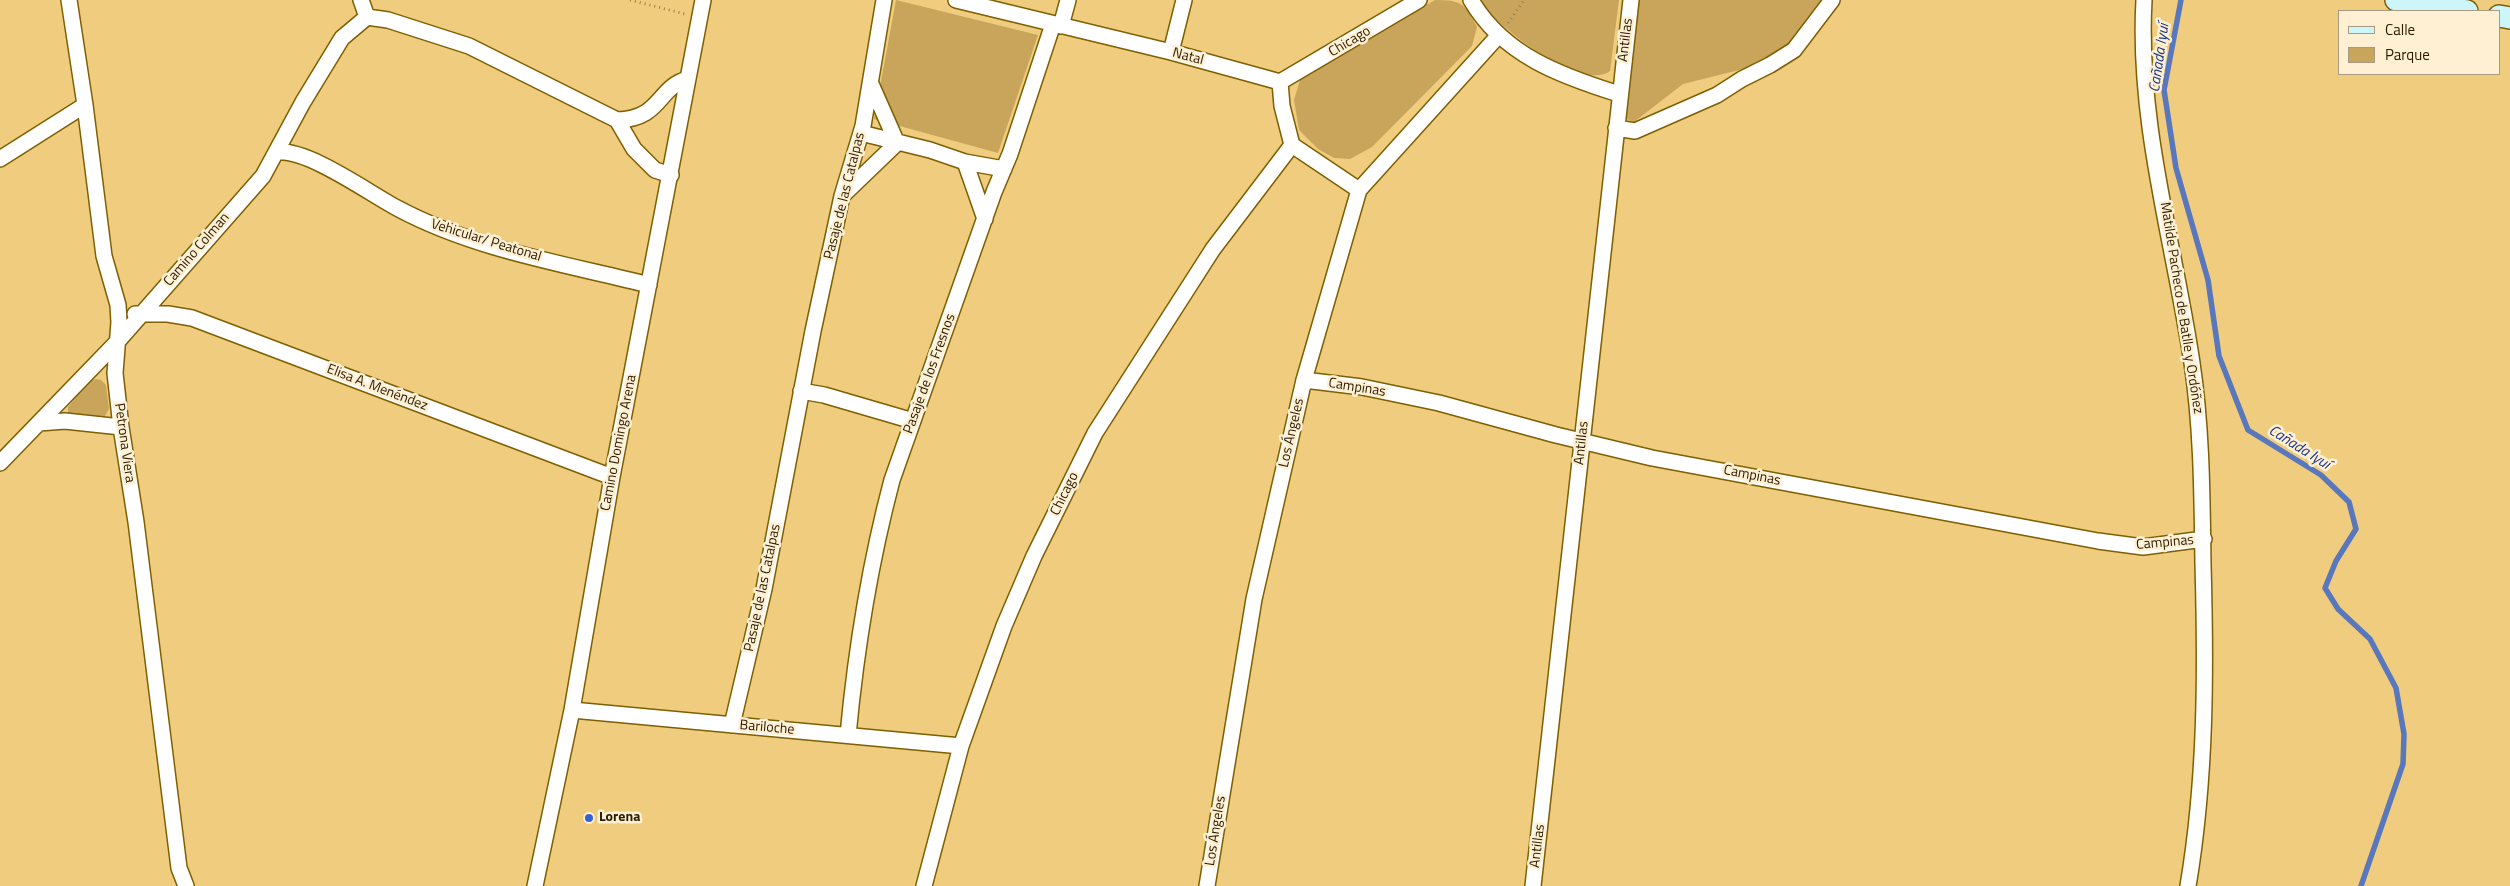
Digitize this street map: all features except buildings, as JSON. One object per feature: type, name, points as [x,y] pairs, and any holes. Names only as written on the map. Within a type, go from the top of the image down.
[{"type":"main road","points":[[2396,0],[2460,10]]},
{"type":"street","name":"Petrona Viera","points":[[69,0],[85,104],[104,256],[118,306],[118,341],[115,373],[121,428],[136,522],[178,868],[186,886]]},
{"type":"street","points":[[361,0],[367,18],[388,20],[469,46],[617,120],[633,120],[651,110],[675,83],[688,79]]},
{"type":"street","name":"Camino Domingo Arena","points":[[536,886],[572,710],[612,477],[703,0]]},
{"type":"street","name":"Pasaje de las Catalpas","points":[[732,725],[776,528],[801,391],[842,196],[861,133],[871,84],[884,0]]},
{"type":"street","name":"Natal","points":[[956,0],[1171,52],[1280,82]]},
{"type":"street","name":"Pasaje de los Fresnos","points":[[848,735],[852,692],[880,525],[892,480],[985,219],[1068,0]]},
{"type":"street","points":[[1171,52],[1184,0]]},
{"type":"street","name":"Chicago","points":[[1280,82],[1419,0]]},
{"type":"street","points":[[1471,0],[1499,35],[1516,50],[1554,72],[1619,94]]},
{"type":"street","name":"Antillas","points":[[1533,886],[1619,94],[1631,0]]},
{"type":"street","points":[[1616,128],[1635,131],[1717,95],[1742,79],[1770,65],[1794,50],[1832,0]]},
{"type":"street","name":"Matilde Pacheco de Batlle y Ordóñez","points":[[2144,0],[2143,69],[2146,105],[2198,406],[2204,539],[2206,666],[2204,753],[2188,886]]},
{"type":"street","name":"Camino Colman","points":[[0,463],[118,341],[263,176],[278,152],[303,102],[342,38],[367,18]]},
{"type":"street","name":"Los Ángeles","points":[[1207,886],[1254,598],[1304,380],[1359,190],[1499,35]]},
{"type":"street","points":[[1280,82],[1282,106],[1292,145],[1359,190]]},
{"type":"street","points":[[871,84],[897,142]]},
{"type":"street","points":[[0,159],[85,104]]},
{"type":"street","points":[[617,120],[634,148],[655,170],[671,175]]},
{"type":"street","points":[[861,133],[930,150],[965,162],[1004,169]]},
{"type":"street","points":[[842,196],[864,172],[897,142]]},
{"type":"street","name":"Chicago","points":[[924,886],[961,746],[1004,626],[1034,556],[1095,433],[1213,249],[1292,145]]},
{"type":"street","name":"Vehicular/ Peatonal","points":[[278,152],[287,151],[312,160],[400,210],[432,225],[525,254],[649,285]]},
{"type":"street","points":[[965,162],[985,219]]},
{"type":"street","name":"Elisa A. Menéndez","points":[[118,306],[128,312],[140,314],[168,314],[192,318],[612,477]]},
{"type":"street","name":"Campinas","points":[[1304,380],[1362,387],[1439,403],[1582,442],[1652,458],[2098,541],[2143,547],[2204,539]]},
{"type":"street","points":[[801,391],[824,394],[913,421]]},
{"type":"street","points":[[39,423],[65,421],[121,428]]},
{"type":"street","name":"Bariloche","points":[[572,710],[961,746]]},
{"type":"path","points":[[630,0],[700,18]]},
{"type":"path","points":[[1499,35],[1524,0]]},
{"type":"green space","points":[[896,0],[1038,35],[998,153],[874,119]]},
{"type":"green space","points":[[1435,0],[1457,2],[1465,8],[1477,27],[1472,46],[1372,147],[1350,159],[1334,158],[1318,149],[1299,130],[1294,100],[1300,80]]},
{"type":"green space","points":[[1480,0],[1619,0],[1610,71],[1597,75],[1580,73],[1540,54],[1503,25]]},
{"type":"green space","points":[[1639,0],[1825,0],[1786,50],[1743,69],[1683,84],[1634,122],[1628,120],[1623,113]]},
{"type":"green space","points":[[101,380],[106,385],[109,409],[105,416],[101,419],[68,414],[68,407],[89,381]]},
{"type":"waterway","name":"Cañada Iyuí","points":[[2181,0],[2164,90],[2176,168],[2208,280],[2219,356],[2248,430],[2321,475],[2349,502],[2356,529],[2336,561],[2325,588],[2338,609],[2370,639],[2396,688],[2404,734],[2403,764],[2361,886]]},
{"type":"place","name":"Lorena","points":[[589,818]]}]
